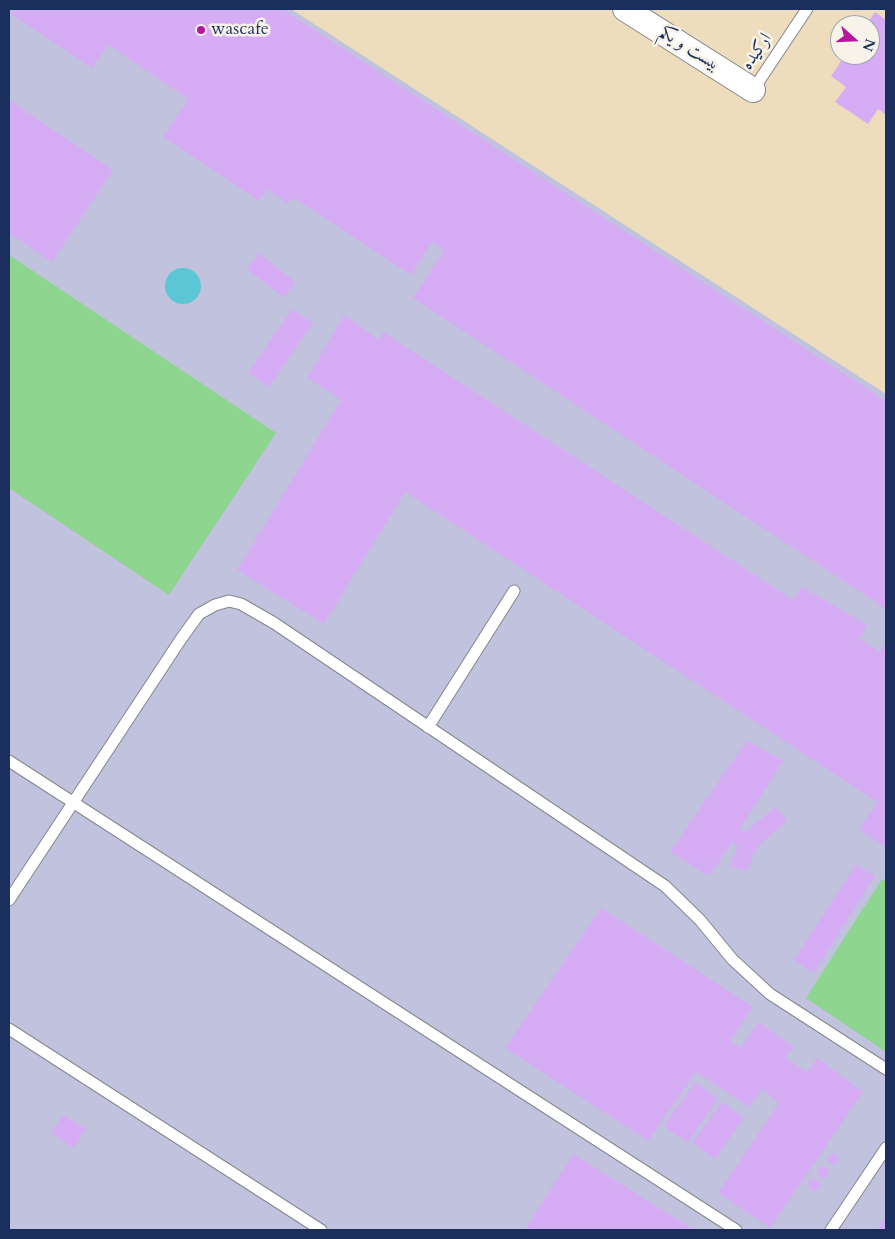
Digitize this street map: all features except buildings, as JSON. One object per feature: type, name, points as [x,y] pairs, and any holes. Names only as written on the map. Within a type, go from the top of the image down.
[{"type":"street","name":"بیست و یکم","points":[[625,9],[753,90]]},
{"type":"lane","name":"ارکیده","points":[[753,90],[807,9]]},
{"type":"lane","points":[[428,727],[514,591]]},
{"type":"lane","points":[[9,900],[199,614],[215,605],[229,601],[241,604],[274,623],[665,886],[700,920],[732,959],[770,994],[886,1069]]},
{"type":"lane","points":[[9,761],[736,1230]]},
{"type":"lane","points":[[9,1029],[321,1230]]},
{"type":"lane","points":[[831,1230],[886,1148]]},
{"type":"shaded area","points":[[9,9],[291,9],[886,394],[886,1230],[9,1230]]},
{"type":"green space","points":[[9,255],[276,433],[169,595],[9,488]]},
{"type":"green space","points":[[882,879],[886,882],[886,1052],[806,998]]},
{"type":"water","points":[[183,268],[190,269],[196,273],[200,279],[200,293],[196,299],[190,303],[183,304],[176,303],[170,299],[166,293],[165,286],[166,279],[170,273],[176,269]]},
{"type":"place","name":"wascafe","points":[[201,30]]}]
